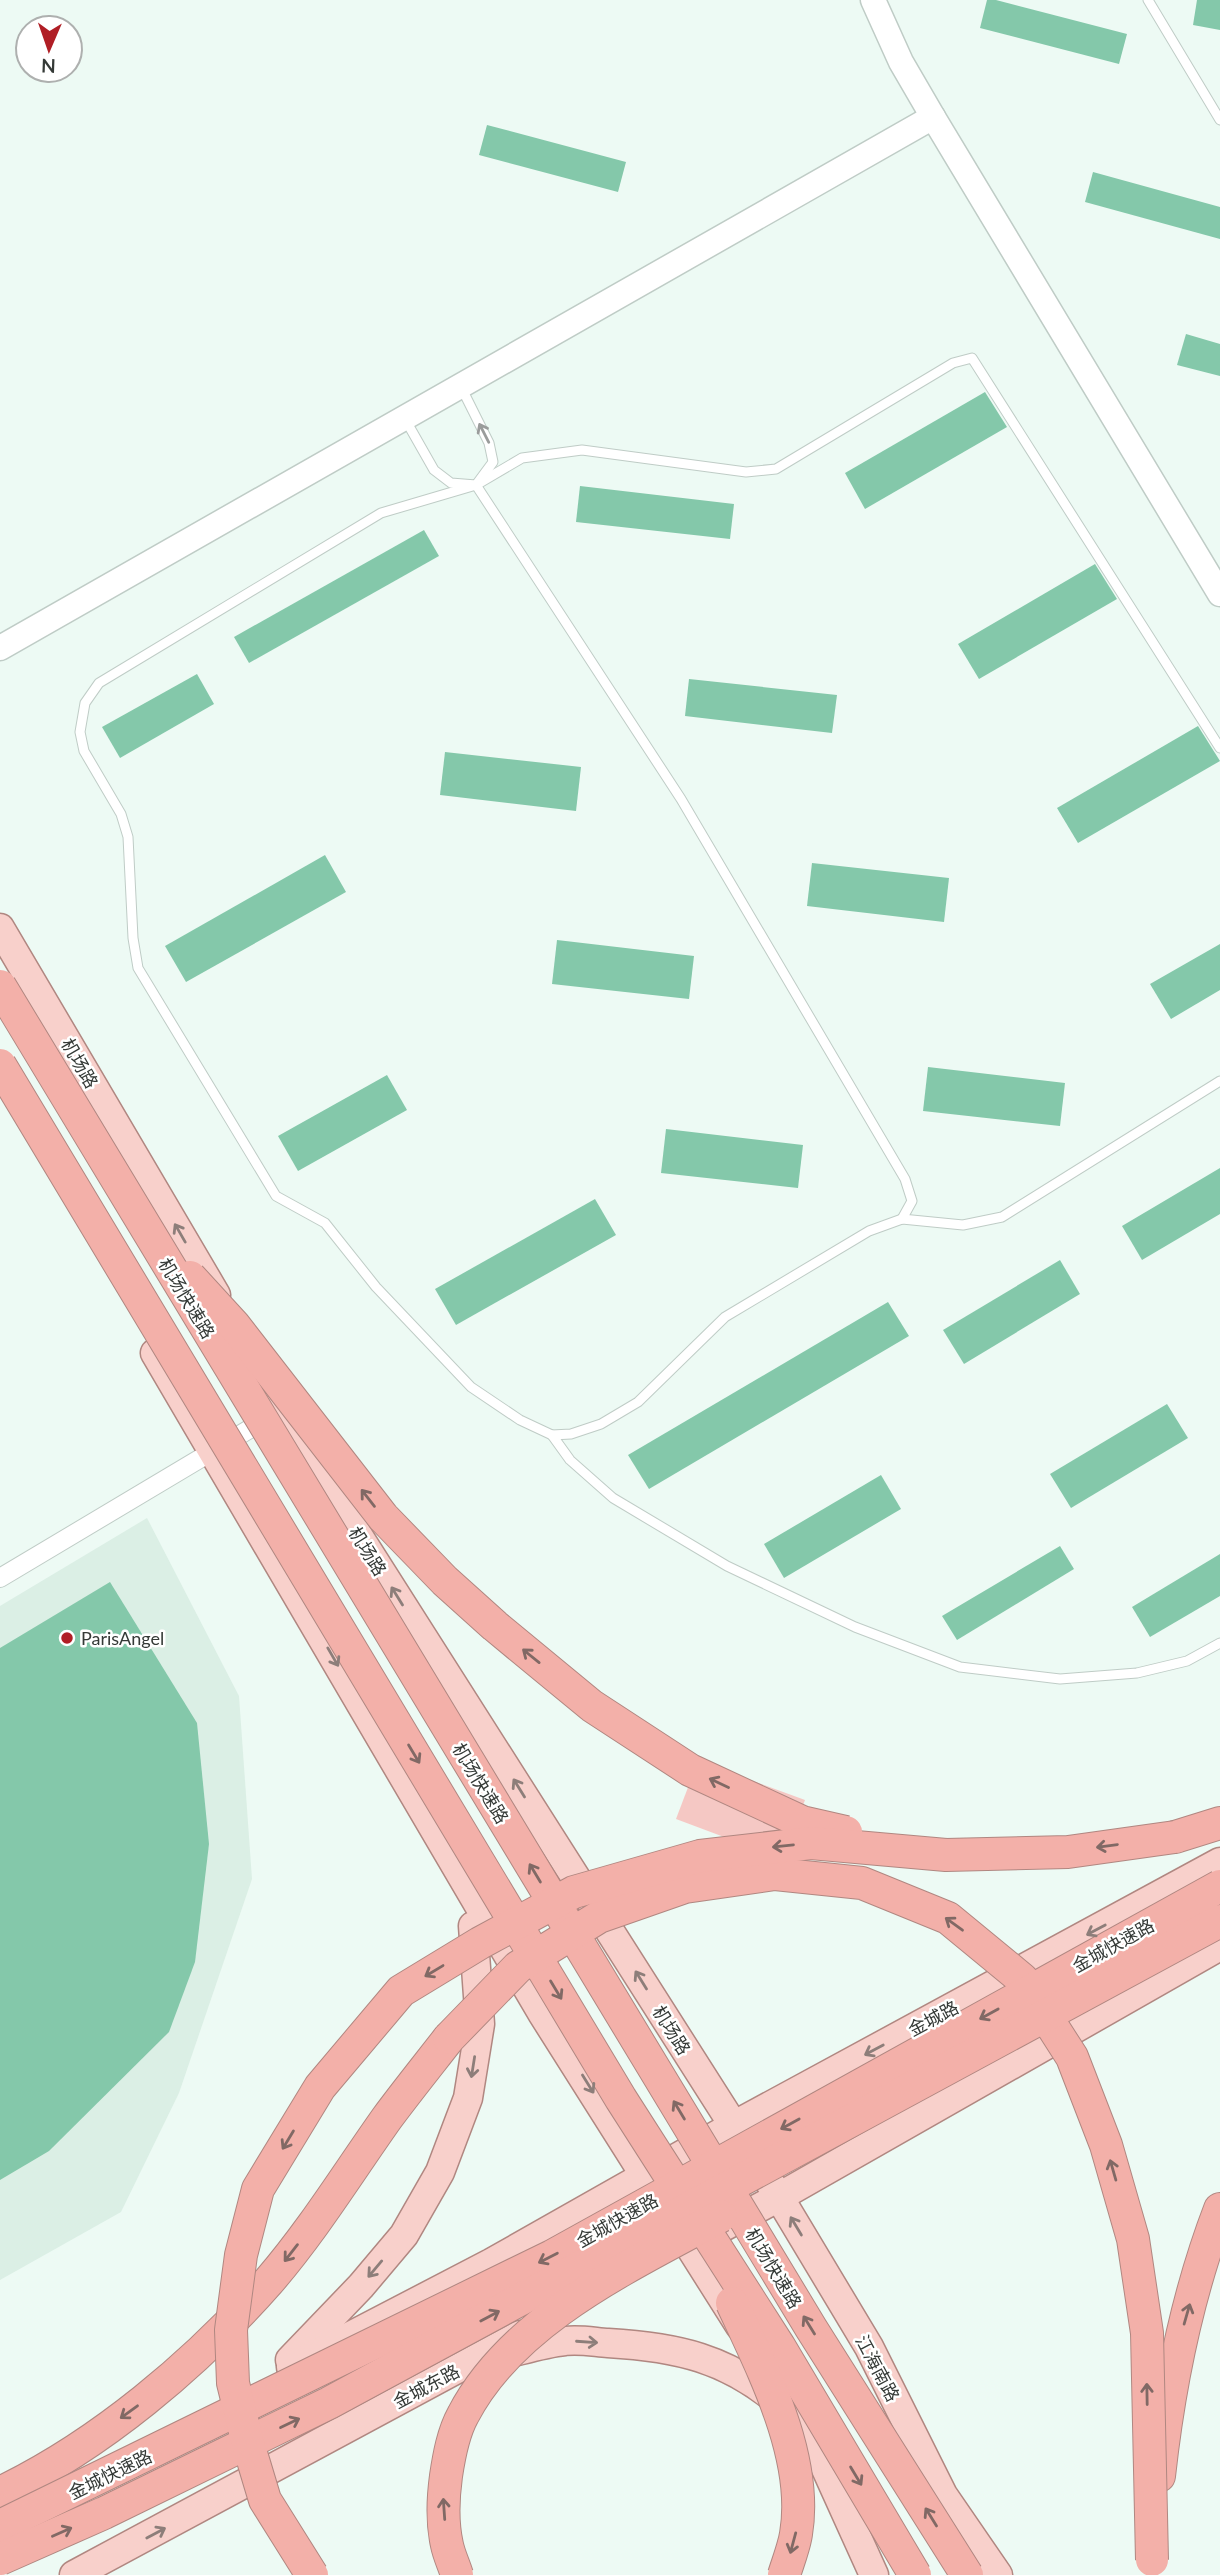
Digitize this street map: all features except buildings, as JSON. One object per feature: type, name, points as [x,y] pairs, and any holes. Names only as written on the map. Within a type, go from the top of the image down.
[{"type":"highway","name":"机场快速路","points":[[0,986],[811,2328],[967,2575]]},
{"type":"highway","name":"机场快速路","points":[[0,1065],[621,2099],[779,2346],[915,2575]]},
{"type":"highway","points":[[143,1225],[234,1325],[383,1517],[445,1581],[592,1706],[690,1770],[802,1822],[946,1855]]},
{"type":"highway","points":[[312,2575],[265,2500],[233,2383],[231,2330],[241,2255],[258,2189],[320,2087],[401,1991],[480,1943],[574,1892],[700,1856],[811,1843],[946,1855],[1068,1852],[1175,1837],[1220,1824]]},
{"type":"highway","points":[[0,2493],[32,2477],[132,2410],[197,2356],[269,2281],[332,2201],[388,2118],[449,2038],[519,1967],[599,1917],[685,1887],[775,1874],[862,1883],[948,1918],[1022,1979],[1072,2057],[1106,2145],[1133,2239],[1147,2333],[1152,2568]]},
{"type":"highway","name":"金城快速路","points":[[0,2526],[552,2256],[1220,1885]]},
{"type":"highway","points":[[457,2575],[447,2545],[443,2497],[449,2456],[462,2416],[494,2368],[548,2319],[629,2267],[816,2163],[1220,1923]]},
{"type":"highway","name":"金城快速路","points":[[0,2559],[104,2513],[329,2403],[1220,1923]]},
{"type":"highway","points":[[621,2099],[726,2290],[766,2378],[789,2443],[798,2495],[796,2534],[784,2575]]},
{"type":"highway","points":[[1152,2568],[1159,2473],[1181,2335],[1220,2209]]},
{"type":"main road","name":"机场路","points":[[0,928],[360,1538],[756,2162]]},
{"type":"main road","points":[[0,1091],[542,2013],[817,2449],[874,2575]]},
{"type":"main road","name":"金城路","points":[[646,2175],[1220,1862]]},
{"type":"main road","points":[[277,2374],[361,2286],[404,2235],[440,2172],[468,2098],[480,2024],[473,1926],[462,1879]]},
{"type":"main road","points":[[779,2197],[1220,1946]]},
{"type":"main road","name":"江海南路","points":[[756,2162],[869,2347],[943,2495],[998,2575]]},
{"type":"main road","points":[[0,2512],[141,2446],[491,2263],[646,2175]]},
{"type":"main road","name":"金城东路","points":[[74,2575],[779,2197]]},
{"type":"main road","points":[[472,2362],[566,2340],[680,2351],[719,2363],[766,2392],[797,2417]]},
{"type":"street","points":[[873,0],[901,62],[933,117],[1220,594]]},
{"type":"street","points":[[0,648],[933,117]]},
{"type":"street","points":[[0,1578],[284,1410]]},
{"type":"lane","points":[[1148,0],[1220,120]]},
{"type":"lane","points":[[1220,748],[972,358],[953,363],[776,469],[746,472],[582,450],[522,458],[476,485],[381,513],[99,684],[85,703],[79,732],[84,751],[121,814],[128,837],[133,938],[138,968],[276,1196],[325,1223],[376,1287],[471,1387],[520,1420],[552,1435],[570,1460],[613,1499],[727,1566],[855,1627],[960,1667],[1059,1679],[1137,1673],[1187,1661],[1220,1643]]},
{"type":"lane","points":[[460,386],[489,443],[493,461],[476,485]]},
{"type":"lane","points":[[404,418],[434,470],[450,483],[476,485]]},
{"type":"lane","points":[[476,485],[681,799],[898,1167],[912,1201],[902,1219]]},
{"type":"lane","points":[[552,1435],[571,1433],[601,1424],[638,1402],[725,1317],[869,1231],[902,1219],[963,1225],[1002,1217],[1220,1081]]},
{"type":"shaded area","points":[[147,1518],[239,1696],[252,1879],[179,2093],[121,2212],[0,2280],[0,1606]]},
{"type":"shaded area","points":[[698,1761],[805,1800],[783,1859],[676,1819]]},
{"type":"place","name":"ParisAngel","points":[[67,1638]]}]
